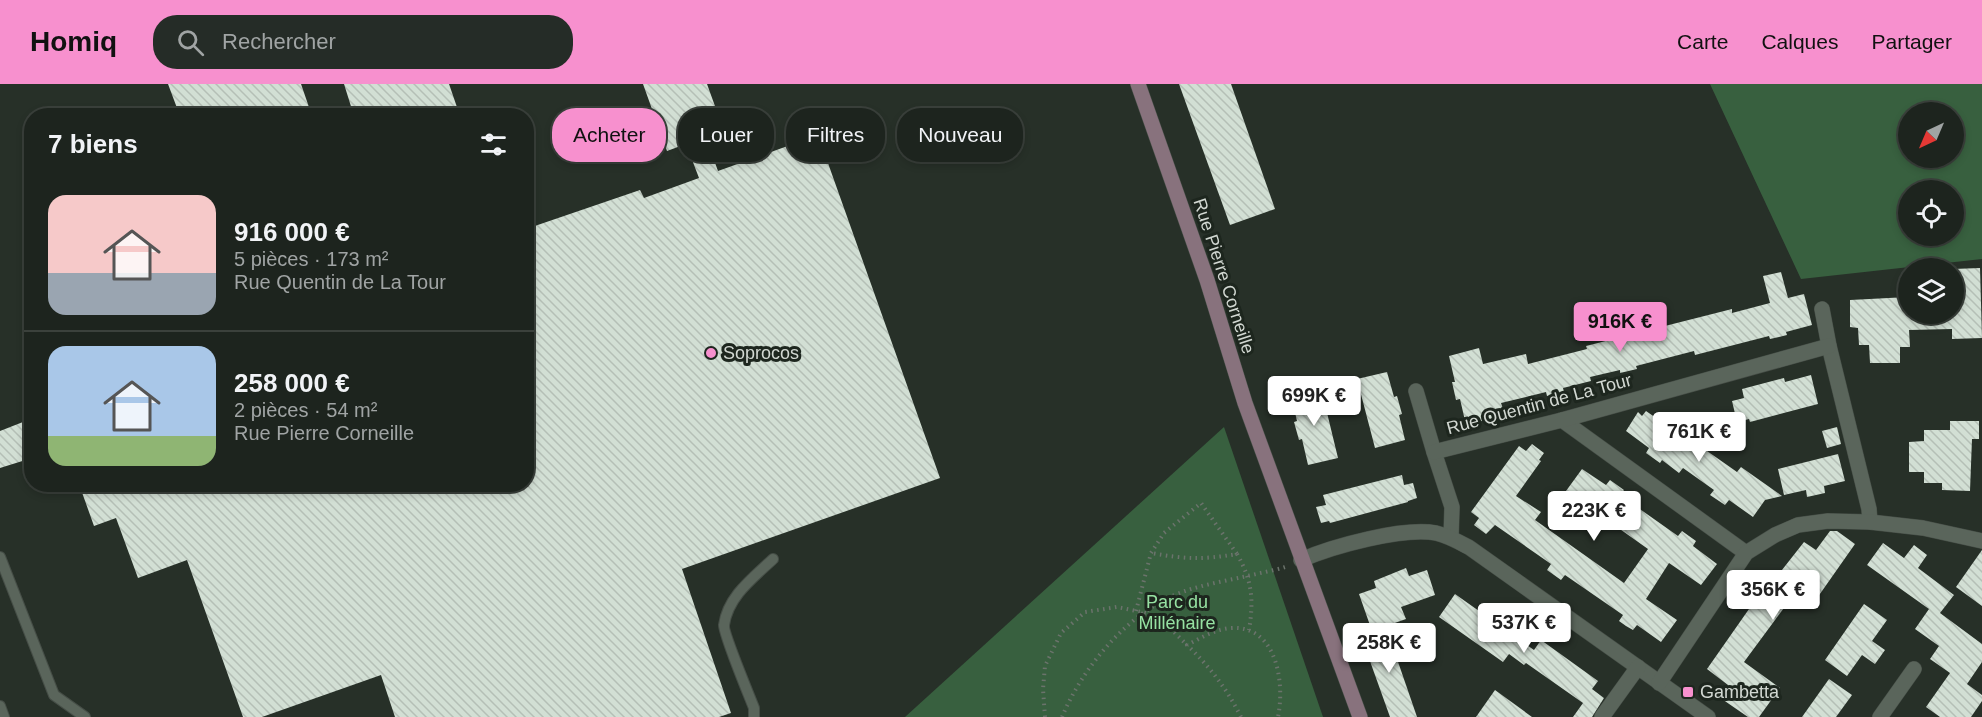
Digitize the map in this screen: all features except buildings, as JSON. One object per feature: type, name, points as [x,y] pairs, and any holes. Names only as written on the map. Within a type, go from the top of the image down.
[{"type":"street","name":"Rue Pierre Corneille","points":[[1138,84],[1207,280],[1245,403],[1359,717]]},
{"type":"street","points":[[1821,309],[1869,508],[1870,522]]},
{"type":"street","name":"Rue Quentin de La Tour","points":[[1434,452],[1562,420],[1829,346]]},
{"type":"street","points":[[1416,391],[1452,507],[1451,538]]},
{"type":"street","points":[[1562,420],[1746,553]]},
{"type":"street","points":[[1659,683],[1746,553],[1775,535],[1798,525],[1828,521],[1870,522],[1923,528],[1982,541]]},
{"type":"street","points":[[1301,560],[1410,531],[1436,533],[1451,538],[1470,548],[1708,717]]},
{"type":"street","points":[[1602,717],[1638,667]]},
{"type":"street","points":[[1880,717],[1914,669]]},
{"type":"lane","points":[[0,557],[54,695],[85,717]]},
{"type":"lane","points":[[754,717],[754,708],[723,627],[730,605],[741,590],[773,559]]},
{"type":"lane","points":[[0,706],[4,717]]},
{"type":"path","points":[[1136,611],[1151,553],[1164,533],[1202,503],[1237,554],[1248,575],[1252,611],[1249,630]]},
{"type":"path","points":[[1151,553],[1179,558],[1204,559],[1237,554]]},
{"type":"path","points":[[1062,717],[1072,693],[1092,662],[1113,640],[1164,600],[1185,591],[1282,568],[1301,560]]},
{"type":"path","points":[[1045,717],[1043,689],[1045,666],[1061,633],[1085,612],[1117,607],[1146,613],[1172,630],[1205,662],[1228,691],[1241,717]]},
{"type":"path","points":[[1187,645],[1210,633],[1231,628],[1249,630],[1262,637],[1275,659],[1280,689],[1278,717]]},
{"type":"green space","points":[[1710,84],[1982,84],[1982,259],[1964,261],[1964,258],[1898,258],[1898,268],[1801,279]]},
{"type":"green space","name":"Parc du Millénaire","points":[[1224,427],[1323,717],[905,717]]},
{"type":"place","name":"Soprocos","points":[[711,353]]},
{"type":"place","name":"Gambetta","points":[[1688,692]]}]
